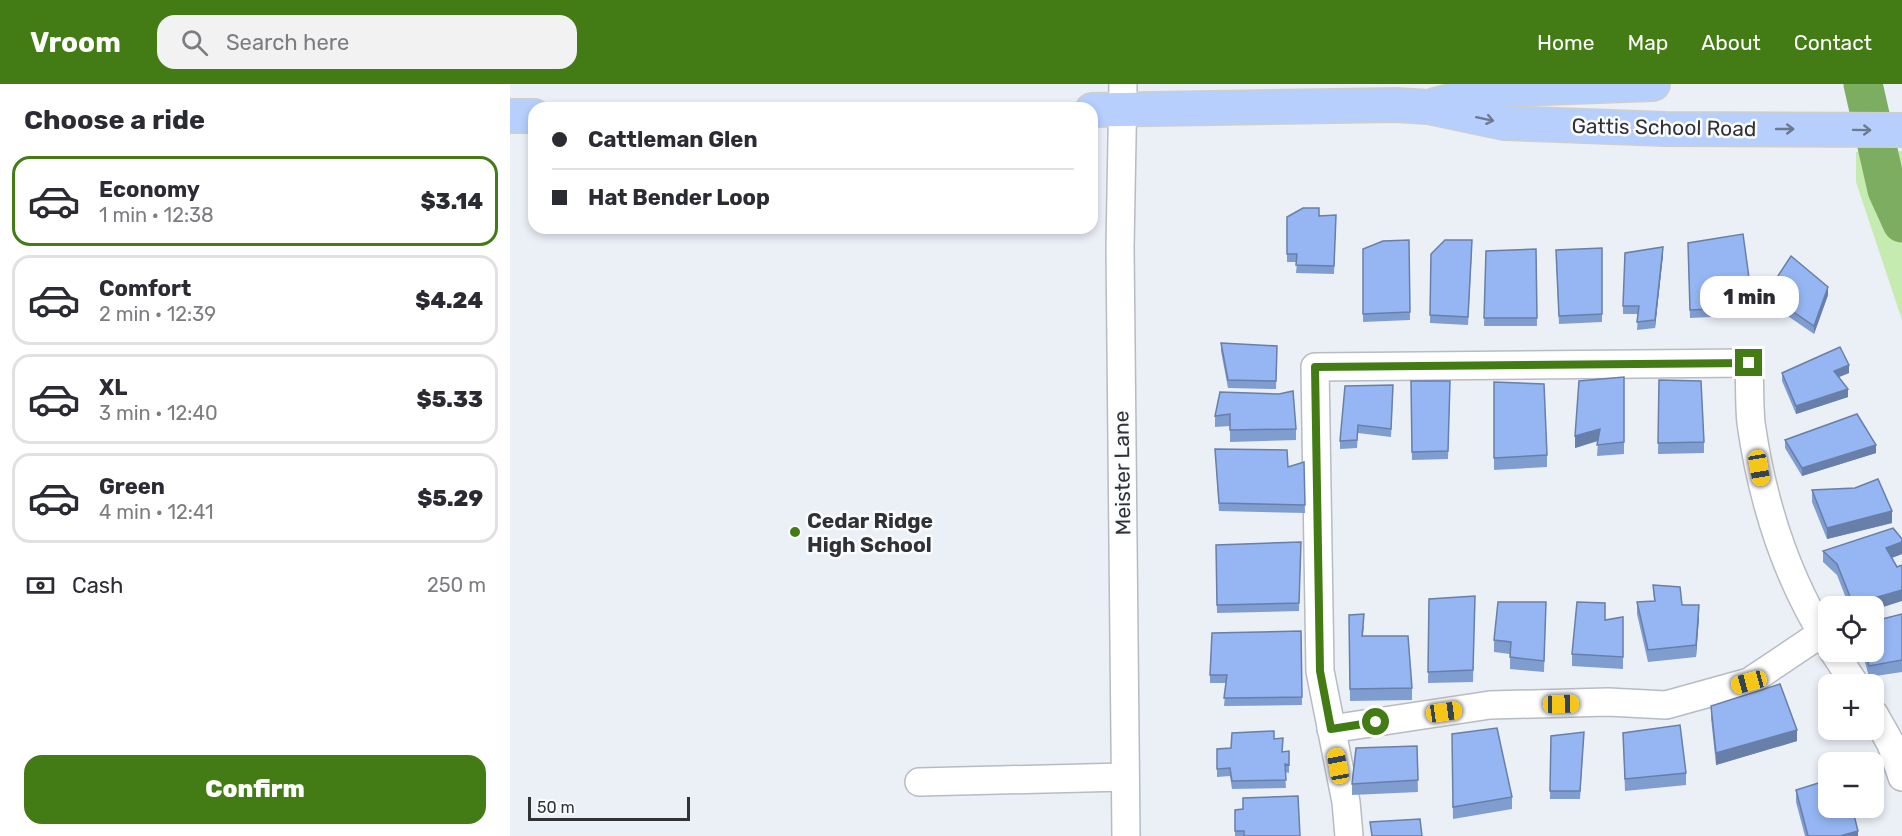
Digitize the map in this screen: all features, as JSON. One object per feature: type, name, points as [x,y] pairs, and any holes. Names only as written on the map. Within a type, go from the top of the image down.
[{"type":"main road","name":"Gattis School Road","points":[[1428,107],[1493,90],[1653,84]]},
{"type":"main road","name":"Gattis School Road","points":[[1112,101],[1396,105],[1428,107],[1504,123],[1665,129],[1902,130]]},
{"type":"main road","points":[[510,116],[528,116]]},
{"type":"street","name":"Meister Lane","points":[[1112,101],[1120,246],[1126,836]]},
{"type":"street","points":[[1349,836],[1346,802],[1320,671],[1315,367],[1749,363],[1751,421],[1763,491],[1786,560],[1818,623]]},
{"type":"street","points":[[1331,729],[1490,705],[1608,702],[1666,705],[1749,682],[1818,648]]},
{"type":"street","points":[[1884,732],[1891,744],[1902,777]]},
{"type":"street","points":[[919,782],[1125,777]]},
{"type":"green space","points":[[1902,151],[1902,320],[1856,182],[1856,152]]},
{"type":"building","points":[[1303,208],[1319,208],[1319,216],[1336,215],[1334,266],[1296,265],[1297,254],[1287,254],[1287,217]]},
{"type":"building","points":[[1743,234],[1753,307],[1690,310],[1688,243]]},
{"type":"building","points":[[1409,240],[1410,312],[1363,314],[1363,249],[1383,241]]},
{"type":"building","points":[[1445,240],[1472,240],[1468,317],[1430,315],[1431,254]]},
{"type":"building","points":[[1663,247],[1655,320],[1637,322],[1639,306],[1623,306],[1625,253]]},
{"type":"building","points":[[1602,248],[1602,314],[1559,316],[1556,250]]},
{"type":"building","points":[[1536,249],[1537,318],[1484,318],[1486,251]]},
{"type":"building","points":[[1791,256],[1828,287],[1814,326],[1776,300],[1774,282]]},
{"type":"building","points":[[1221,343],[1277,346],[1276,381],[1228,380]]},
{"type":"building","points":[[1840,347],[1849,365],[1834,371],[1848,389],[1796,406],[1782,373]]},
{"type":"building","points":[[1624,377],[1624,442],[1597,445],[1600,429],[1575,436],[1579,381]]},
{"type":"building","points":[[1659,380],[1701,381],[1704,442],[1658,443]]},
{"type":"building","points":[[1411,381],[1450,381],[1448,451],[1412,452]]},
{"type":"building","points":[[1494,382],[1544,384],[1547,455],[1494,458]]},
{"type":"building","points":[[1393,385],[1391,429],[1358,425],[1357,440],[1340,441],[1345,386]]},
{"type":"building","points":[[1293,391],[1296,429],[1230,430],[1230,414],[1215,416],[1220,392],[1279,394]]},
{"type":"building","points":[[1857,414],[1876,445],[1802,468],[1785,440]]},
{"type":"building","points":[[1215,449],[1287,450],[1288,467],[1304,462],[1305,505],[1219,503]]},
{"type":"building","points":[[1878,479],[1892,511],[1827,528],[1812,490],[1855,488]]},
{"type":"building","points":[[1893,528],[1902,542],[1886,548],[1897,567],[1902,565],[1902,590],[1881,596],[1850,596],[1837,564],[1823,551]]},
{"type":"building","points":[[1301,542],[1299,603],[1217,605],[1216,545]]},
{"type":"building","points":[[1653,585],[1680,587],[1682,605],[1699,605],[1696,645],[1648,650],[1637,602],[1655,601]]},
{"type":"building","points":[[1475,596],[1473,670],[1428,672],[1429,599]]},
{"type":"building","points":[[1498,602],[1546,602],[1544,661],[1510,657],[1511,642],[1494,640]]},
{"type":"building","points":[[1577,602],[1605,603],[1605,620],[1623,617],[1623,657],[1572,654]]},
{"type":"building","points":[[1364,614],[1362,636],[1408,636],[1412,688],[1350,689],[1349,615]]},
{"type":"building","points":[[1902,614],[1902,660],[1869,666],[1868,662],[1884,662],[1884,618]]},
{"type":"building","points":[[1301,631],[1302,697],[1224,698],[1227,675],[1210,675],[1212,633]]},
{"type":"building","points":[[1780,684],[1797,730],[1716,753],[1711,706]]},
{"type":"building","points":[[1680,725],[1686,773],[1625,779],[1623,733]]},
{"type":"building","points":[[1497,728],[1512,797],[1453,807],[1452,734]]},
{"type":"building","points":[[1274,731],[1274,739],[1283,738],[1282,752],[1289,751],[1289,765],[1285,764],[1286,780],[1232,781],[1230,768],[1217,769],[1217,749],[1231,748],[1232,733]]},
{"type":"building","points":[[1584,732],[1580,791],[1550,791],[1551,736]]},
{"type":"building","points":[[1417,746],[1418,780],[1352,784],[1356,748]]},
{"type":"building","points":[[1818,783],[1818,818],[1855,818],[1858,831],[1840,836],[1808,836],[1796,790]]},
{"type":"building","points":[[1298,796],[1300,836],[1244,836],[1244,831],[1235,831],[1235,810],[1243,809],[1243,798]]},
{"type":"building","points":[[1420,819],[1422,836],[1372,836],[1370,822]]},
{"type":"waterway","points":[[1863,84],[1887,190],[1902,223]]},
{"type":"place","name":"Cedar Ridge High School","points":[[795,532]]},
{"type":"route","points":[[1376,722],[1331,729],[1320,671],[1315,367],[1749,363]]}]
